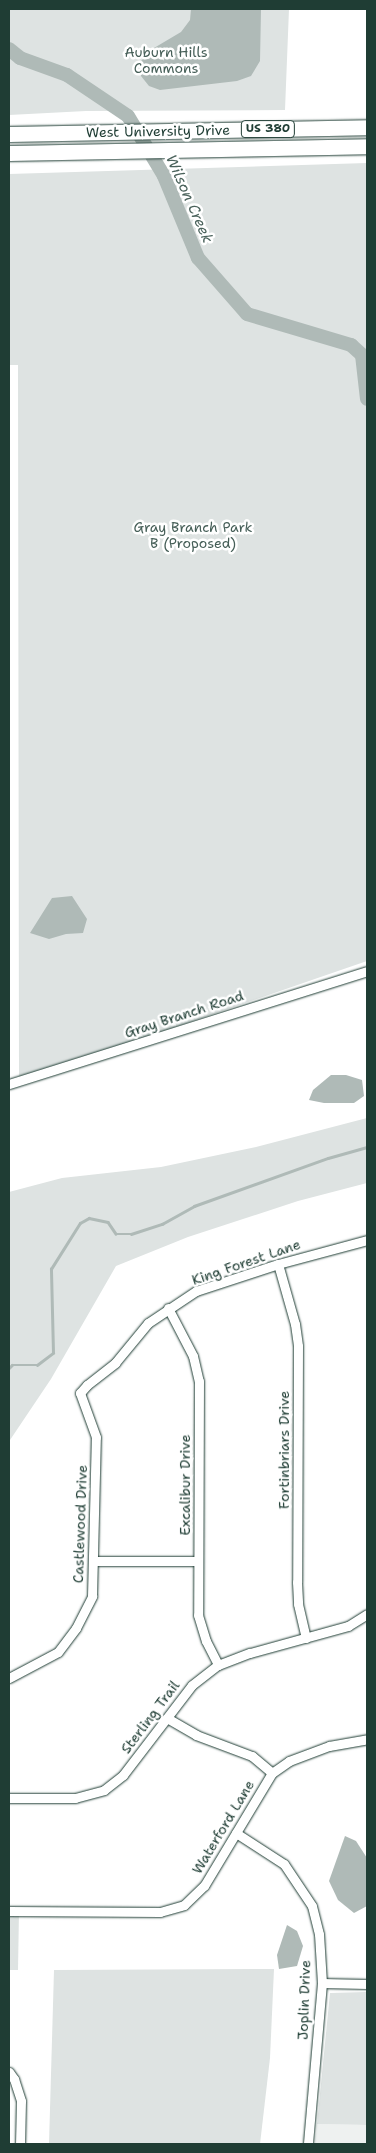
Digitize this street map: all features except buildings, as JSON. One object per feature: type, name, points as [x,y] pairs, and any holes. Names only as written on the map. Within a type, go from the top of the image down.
[{"type":"highway","name":"West University Drive","points":[[9,134],[367,127]]},
{"type":"highway","name":"West University Drive","points":[[9,153],[367,146]]},
{"type":"street","name":"Gray Branch Road","points":[[9,1084],[367,971]]},
{"type":"street","name":"King Forest Lane","points":[[80,1394],[87,1385],[115,1363],[148,1323],[196,1291],[278,1264],[367,1240]]},
{"type":"street","name":"Fortinbriars Drive","points":[[278,1264],[295,1324],[298,1346],[297,1582],[298,1604],[306,1638]]},
{"type":"street","name":"Excalibur Drive","points":[[168,1308],[192,1356],[199,1381],[198,1615],[206,1641],[218,1665]]},
{"type":"street","name":"Castlewood Drive","points":[[9,1678],[58,1652],[76,1628],[92,1596],[96,1437],[80,1394]]},
{"type":"street","points":[[93,1561],[198,1562]]},
{"type":"street","name":"Sterling Trail","points":[[9,1798],[75,1798],[104,1790],[123,1775],[192,1685],[218,1665],[250,1653],[348,1626],[367,1614]]},
{"type":"street","points":[[167,1718],[196,1736],[252,1756],[272,1772]]},
{"type":"street","name":"Waterford Lane","points":[[9,1911],[160,1912],[184,1905],[204,1886],[272,1772],[289,1761],[329,1746],[367,1740]]},
{"type":"street","name":"Joplin Drive","points":[[236,1833],[284,1864],[312,1906],[319,1934],[322,1983],[308,2144]]},
{"type":"street","points":[[322,1983],[367,1984]]},
{"type":"street","points":[[9,2072],[14,2079],[21,2101],[20,2144]]},
{"type":"shaded area","points":[[191,9],[261,9],[260,61],[251,76],[237,81],[160,90],[149,86],[141,76],[141,61],[154,48],[181,32],[190,20]]},
{"type":"shaded area","points":[[72,896],[87,919],[83,933],[66,934],[49,939],[30,933],[52,898]]},
{"type":"shaded area","points":[[331,1075],[346,1075],[362,1080],[364,1096],[354,1103],[324,1103],[309,1100],[313,1090]]},
{"type":"shaded area","points":[[345,1836],[356,1841],[367,1858],[367,1906],[354,1913],[338,1900],[329,1881]]},
{"type":"shaded area","points":[[287,1925],[297,1931],[303,1946],[297,1966],[279,1969],[277,1955]]},
{"type":"shaded area","points":[[317,2124],[367,2125],[367,2144],[315,2144]]},
{"type":"green space","name":"Auburn Hills Commons","points":[[9,9],[289,9],[285,110],[86,111],[9,115]]},
{"type":"green space","name":"Gray Branch Park B (Proposed)","points":[[367,163],[367,961],[19,1081],[18,365],[9,365],[9,174]]},
{"type":"green space","points":[[367,1118],[367,1183],[298,1201],[188,1237],[116,1266],[51,1379],[10,1440],[9,1600],[9,1192],[62,1178],[161,1167],[256,1147]]},
{"type":"green space","points":[[9,1911],[19,1911],[18,1970],[9,1970]]},
{"type":"green space","points":[[274,1969],[270,2058],[260,2144],[49,2144],[54,1970]]},
{"type":"green space","points":[[367,1992],[367,2125],[317,2124],[330,1993]]},
{"type":"waterway","name":"Wilson Creek","points":[[9,49],[20,58],[67,75],[128,116],[164,176],[198,258],[247,314],[351,345],[362,355],[367,399]]},
{"type":"waterway","points":[[9,1368],[12,1365],[37,1365],[53,1353],[51,1269],[80,1223],[89,1218],[108,1222],[116,1234],[131,1234],[162,1224],[194,1206],[328,1158],[367,1147]]}]
